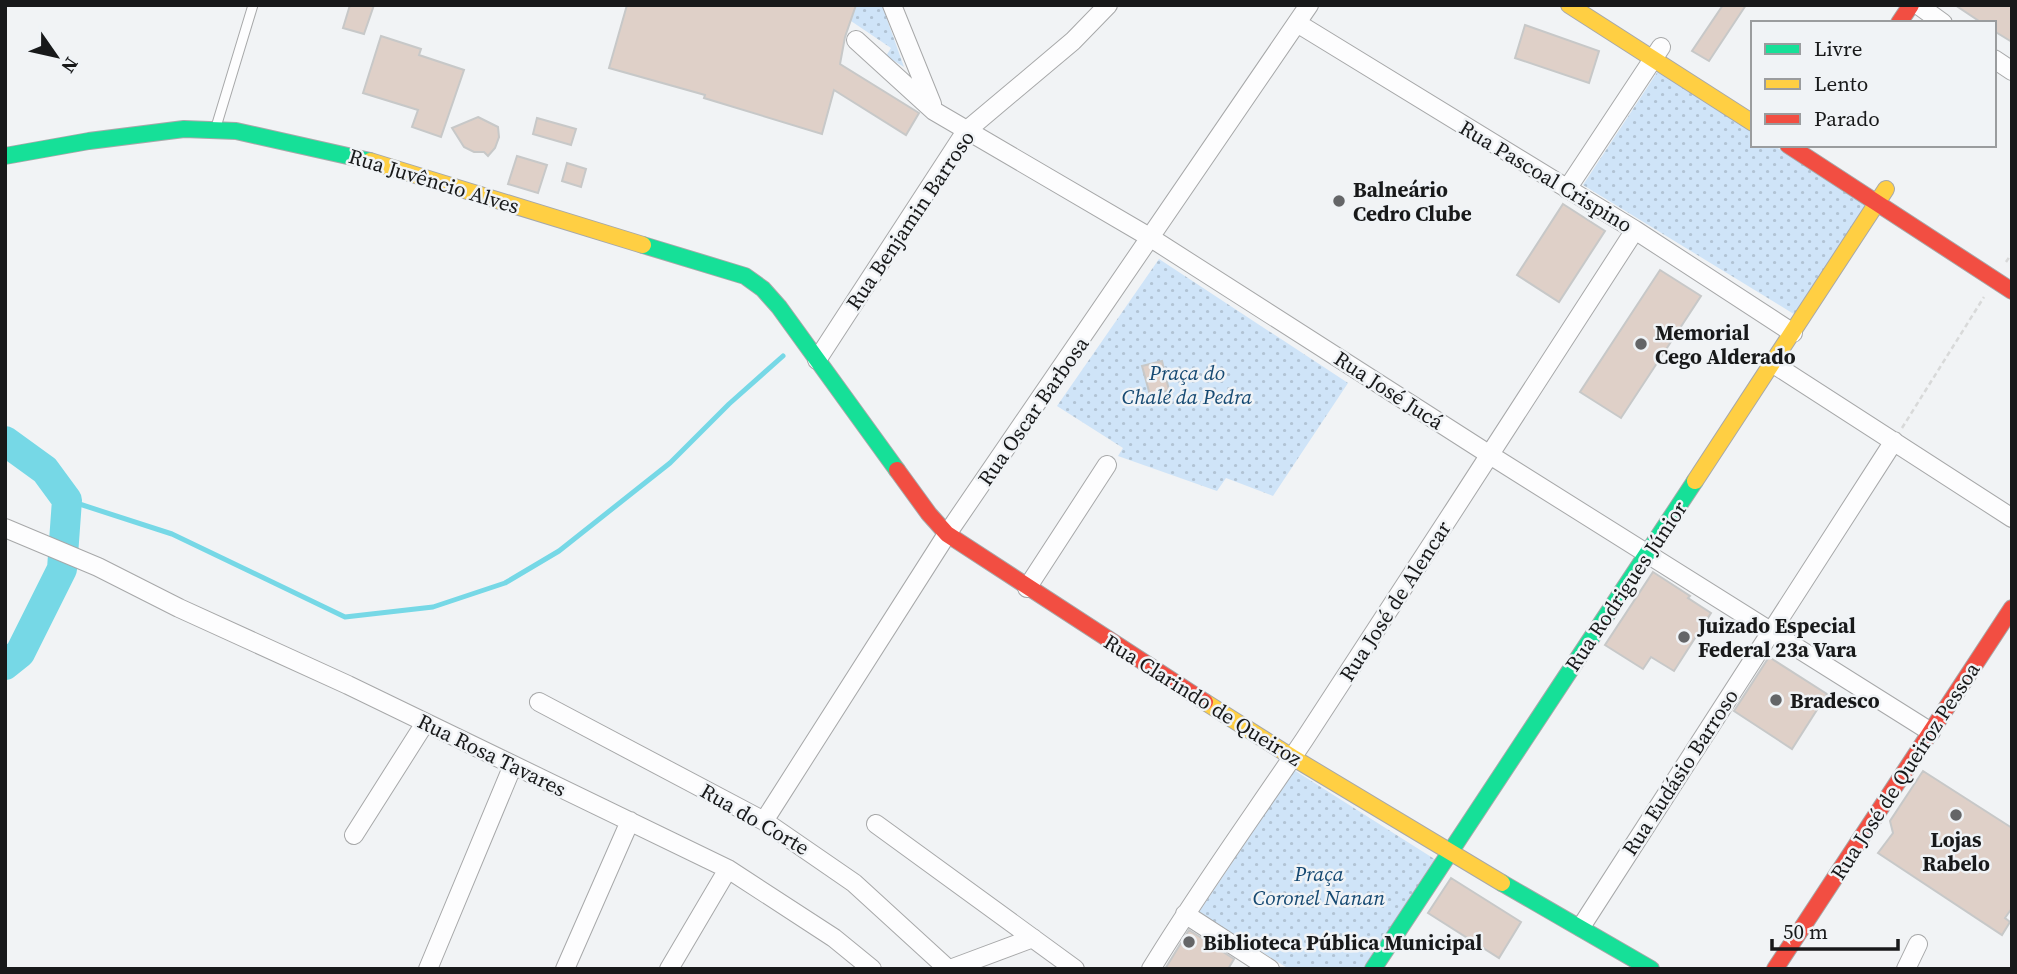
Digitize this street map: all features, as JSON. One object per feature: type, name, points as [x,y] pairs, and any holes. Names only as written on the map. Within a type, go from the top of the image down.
[{"type":"main road","points":[[1569,5],[1751,104]]},
{"type":"main road","points":[[1598,5],[1657,53],[1751,122]]},
{"type":"main road","points":[[1900,21],[1911,5]]},
{"type":"main road","name":"Rua Juvêncio Alves","points":[[5,156],[89,141],[184,129],[236,131],[370,161],[745,276],[771,298],[817,360]]},
{"type":"main road","points":[[1812,149],[1881,196],[2005,268],[2012,291]]},
{"type":"main road","name":"Rua Rodrigues Júnior","points":[[1373,969],[1881,196]]},
{"type":"main road","name":"Rua Clarindo de Queiroz","points":[[817,360],[929,514],[947,534],[1292,757],[1651,969]]},
{"type":"main road","name":"Rua José de Queiroz Pessoa","points":[[1775,969],[2012,608]]},
{"type":"street","points":[[892,5],[934,111]]},
{"type":"street","name":"Rua Benjamin Barroso","points":[[817,360],[966,131],[1073,41],[1108,5]]},
{"type":"street","name":"Rua Oscar Barbosa","points":[[764,821],[947,534],[1309,5]]},
{"type":"street","points":[[1918,5],[1939,21]]},
{"type":"street","name":"Rua Pascoal Crispino","points":[[1297,23],[1635,230],[1793,333]]},
{"type":"street","name":"Rua José Jucá","points":[[856,40],[934,111],[1151,238],[1931,732]]},
{"type":"street","points":[[1567,189],[1657,53]]},
{"type":"street","points":[[1996,60],[2012,71]]},
{"type":"street","name":"Rua José de Alencar","points":[[1152,969],[1185,914],[1292,757],[1635,230]]},
{"type":"street","points":[[1772,363],[2012,518]]},
{"type":"street","name":"Rua Eudásio Barroso","points":[[1581,927],[1894,441]]},
{"type":"street","points":[[1027,588],[1107,465]]},
{"type":"street","name":"Rua Rosa Tavares","points":[[5,528],[98,567],[179,608],[348,685],[727,869],[834,938],[872,969]]},
{"type":"street","name":"Rua do Corte","points":[[540,702],[764,821],[854,883],[949,969],[1033,938]]},
{"type":"street","points":[[354,835],[425,723]]},
{"type":"street","points":[[428,969],[513,765]]},
{"type":"street","points":[[565,969],[630,821]]},
{"type":"street","points":[[876,824],[1075,969]]},
{"type":"street","points":[[669,969],[727,869]]},
{"type":"street","points":[[1185,914],[1270,969]]},
{"type":"street","points":[[1906,969],[1918,944]]},
{"type":"lane","points":[[215,130],[253,5]]},
{"type":"path","points":[[1894,441],[2005,268]]},
{"type":"green space","points":[[856,5],[882,5],[904,67],[886,56],[891,48],[851,21]]},
{"type":"green space","points":[[1658,71],[1751,131],[1751,147],[1776,147],[1867,206],[1797,316],[1583,185]]},
{"type":"green space","name":"Praça do Chalé da Pedra","points":[[1159,259],[1348,383],[1273,496],[1226,478],[1217,491],[1118,456],[1123,448],[1057,406]]},
{"type":"green space","name":"Praça Coronel Nanan","points":[[1294,770],[1436,860],[1365,969],[1289,969],[1199,912]]},
{"type":"building","points":[[350,5],[374,5],[364,34],[343,28]]},
{"type":"building","points":[[627,5],[856,5],[845,37],[840,64],[919,113],[906,135],[834,90],[822,134],[704,98],[705,95],[609,68]]},
{"type":"building","points":[[1723,5],[1746,5],[1709,61],[1692,51]]},
{"type":"building","points":[[1955,5],[2012,5],[2012,42],[1996,32],[1996,21],[1979,21]]},
{"type":"building","points":[[1525,25],[1599,51],[1589,83],[1515,58]]},
{"type":"building","points":[[381,36],[421,49],[419,55],[464,70],[441,137],[412,127],[418,110],[363,93]]},
{"type":"building","points":[[478,117],[498,127],[499,137],[488,156],[484,152],[474,152],[464,147],[452,128]]},
{"type":"building","points":[[537,118],[576,129],[571,145],[533,134]]},
{"type":"building","points":[[517,156],[547,165],[538,193],[508,184]]},
{"type":"building","points":[[567,163],[586,169],[581,187],[562,181]]},
{"type":"building","points":[[1563,204],[1605,231],[1559,302],[1517,275]]},
{"type":"building","name":"Memorial Cego Alderado","points":[[1660,270],[1701,296],[1621,418],[1580,392]]},
{"type":"building","points":[[1162,361],[1169,390],[1150,395],[1142,366]]},
{"type":"building","points":[[1653,572],[1711,613],[1674,671],[1651,657],[1643,669],[1605,645]]},
{"type":"building","name":"Bradesco","points":[[1769,657],[1827,694],[1792,749],[1734,711]]},
{"type":"building","points":[[1923,771],[2012,828],[2012,908],[2005,918],[2010,922],[2002,935],[1878,853],[1893,833],[1890,821]]},
{"type":"building","points":[[1451,878],[1521,922],[1499,958],[1428,913]]},
{"type":"building","name":"Biblioteca Pública Municipal","points":[[1189,930],[1234,959],[1228,969],[1165,969]]},
{"type":"waterway","points":[[67,500],[172,534],[345,617],[433,607],[505,583],[559,551],[670,463],[729,404],[783,356]]},
{"type":"waterway","points":[[5,441],[45,470],[67,500],[62,569],[20,653],[5,665]]},
{"type":"traffic: fast","points":[[5,156],[89,141],[184,129],[236,131],[370,161]]},
{"type":"traffic: fast","points":[[643,245],[745,276],[763,289],[779,307],[897,470]]},
{"type":"traffic: fast","points":[[1373,969],[1695,481]]},
{"type":"traffic: fast","points":[[1502,883],[1651,969]]},
{"type":"traffic: slow","points":[[1569,5],[1751,122]]},
{"type":"traffic: slow","points":[[370,161],[643,245]]},
{"type":"traffic: slow","points":[[1695,481],[1886,189]]},
{"type":"traffic: slow","points":[[1205,702],[1502,883]]},
{"type":"traffic: jam","points":[[1900,21],[1911,5]]},
{"type":"traffic: jam","points":[[1791,147],[2012,291]]},
{"type":"traffic: jam","points":[[897,470],[947,534],[1205,702]]},
{"type":"traffic: jam","points":[[1775,969],[2012,608]]},
{"type":"place","name":"Balneário Cedro Clube","points":[[1339,201]]},
{"type":"place","name":"Memorial Cego Alderado","points":[[1641,344]]},
{"type":"place","name":"Juizado Especial Federal 23a Vara","points":[[1684,637]]},
{"type":"place","name":"Bradesco","points":[[1776,700]]},
{"type":"place","name":"Lojas Rabelo","points":[[1956,815]]},
{"type":"place","name":"Biblioteca Pública Municipal","points":[[1189,942]]}]
